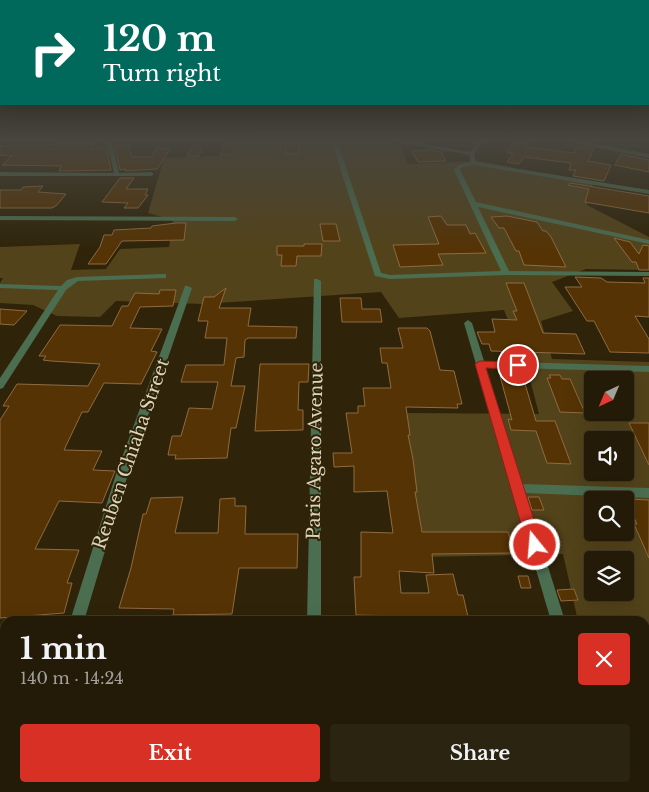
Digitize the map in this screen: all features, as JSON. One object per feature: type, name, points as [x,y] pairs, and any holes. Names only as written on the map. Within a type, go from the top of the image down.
[{"type":"street","points":[[346,177],[378,274],[390,277],[506,273],[649,274]]},
{"type":"street","points":[[460,177],[506,273]]},
{"type":"street","points":[[558,177],[649,192]]},
{"type":"street","points":[[474,204],[649,242]]},
{"type":"street","points":[[0,218],[235,219]]},
{"type":"street","points":[[0,386],[4,373],[63,288],[70,282],[77,279],[164,276]]},
{"type":"street","name":"Paris Agaro Avenue","points":[[314,616],[317,281]]},
{"type":"street","points":[[0,286],[63,288]]},
{"type":"street","name":"Reuben Chiaha Street","points":[[78,616],[122,471],[188,288]]},
{"type":"street","points":[[468,323],[556,616]]},
{"type":"street","points":[[480,364],[649,369]]},
{"type":"street","points":[[518,488],[649,493]]},
{"type":"shaded area","points":[[158,177],[558,177],[593,184],[587,205],[649,237],[649,270],[586,269],[552,282],[573,311],[541,321],[552,359],[649,362],[649,616],[577,616],[563,554],[423,557],[402,413],[539,414],[527,368],[504,310],[399,318],[381,292],[203,304],[116,301],[100,317],[57,316],[33,305],[0,303],[0,283],[3,278],[0,278],[0,247],[80,244],[71,270],[106,269],[120,249],[169,247],[173,220],[148,213]]},
{"type":"building","points":[[579,177],[606,177],[604,181]]},
{"type":"building","points":[[120,178],[134,178],[126,189],[148,189],[145,195],[148,195],[138,208],[124,208],[128,203],[102,202]]},
{"type":"building","points":[[570,183],[649,196],[649,213],[585,202],[589,189],[568,185]]},
{"type":"building","points":[[43,186],[38,192],[66,194],[52,208],[0,208],[0,190],[21,190],[23,187]]},
{"type":"building","points":[[441,216],[447,225],[466,225],[470,234],[475,233],[486,253],[438,254],[443,265],[400,267],[393,245],[439,244],[428,217]]},
{"type":"building","points":[[507,216],[537,222],[543,231],[546,231],[551,237],[566,267],[524,265],[519,251],[516,251],[504,228],[499,228],[491,217]]},
{"type":"building","points":[[186,223],[184,240],[122,241],[106,264],[88,264],[100,247],[104,235],[112,235],[114,230],[151,228],[152,226]]},
{"type":"building","points":[[320,224],[336,224],[340,241],[323,241]]},
{"type":"building","points":[[614,238],[630,242],[639,254],[643,245],[649,246],[649,270],[639,270],[636,262],[632,262]]},
{"type":"building","points":[[304,244],[322,244],[321,256],[297,256],[296,266],[281,266],[282,255],[277,255],[277,246],[304,246]]},
{"type":"building","points":[[575,277],[601,278],[607,282],[645,283],[643,278],[649,278],[649,317],[635,316],[649,339],[649,353],[610,352],[594,321],[587,321],[565,287],[582,287]]},
{"type":"building","points":[[506,283],[524,283],[543,333],[576,334],[585,354],[491,351],[489,344],[482,344],[477,332],[495,332],[492,319],[517,320],[513,311],[517,311]]},
{"type":"building","points":[[226,288],[219,308],[251,308],[248,326],[297,327],[296,338],[248,338],[245,340],[244,357],[236,358],[231,386],[245,386],[236,428],[231,428],[227,458],[175,459],[176,455],[168,455],[172,436],[181,436],[189,408],[212,409],[218,382],[181,382],[186,365],[224,365],[227,338],[205,338],[208,321],[198,321],[204,297],[214,297]]},
{"type":"building","points":[[160,290],[176,290],[173,306],[140,307],[130,328],[162,329],[151,351],[157,352],[141,384],[104,383],[88,412],[82,412],[64,450],[102,451],[93,470],[115,471],[102,503],[59,501],[35,549],[79,550],[67,583],[72,583],[64,613],[0,616],[0,420],[9,406],[3,406],[17,384],[88,386],[100,364],[43,360],[46,356],[39,356],[60,325],[112,326],[122,306],[128,306],[135,293],[159,294]]},
{"type":"building","points":[[340,298],[361,298],[362,309],[380,309],[382,322],[342,322]]},
{"type":"building","points":[[0,309],[27,311],[14,325],[0,324]]},
{"type":"building","points":[[398,328],[427,328],[430,331],[440,370],[454,371],[462,404],[457,404],[458,408],[406,407],[410,435],[408,435],[417,492],[415,492],[422,532],[508,532],[514,553],[432,554],[434,573],[399,571],[401,593],[429,593],[426,575],[453,574],[458,595],[463,595],[468,616],[356,615],[354,577],[361,577],[361,532],[393,533],[387,491],[354,492],[354,466],[334,467],[333,453],[352,453],[346,413],[358,413],[358,406],[365,406],[363,388],[391,388],[387,363],[382,363],[380,348],[403,348]]},
{"type":"building","points":[[260,364],[309,364],[308,382],[299,382],[298,410],[303,410],[303,430],[255,431]]},
{"type":"building","points":[[549,375],[560,375],[562,379],[570,379],[584,413],[560,412],[547,378],[551,378]]},
{"type":"building","points":[[500,376],[523,377],[536,421],[555,421],[571,464],[547,463],[536,431],[511,430],[508,419],[512,420]]},
{"type":"building","points":[[629,423],[649,423],[649,465],[634,431]]},
{"type":"building","points":[[183,497],[175,533],[218,533],[220,499],[235,498],[235,506],[246,506],[245,534],[298,534],[297,568],[239,568],[232,614],[173,615],[174,609],[119,608],[131,568],[143,514],[146,514],[151,498]]},
{"type":"building","points":[[528,497],[539,497],[544,510],[532,510]]},
{"type":"building","points":[[634,499],[649,500],[649,558],[634,524],[637,524],[634,518]]},
{"type":"building","points":[[518,576],[528,576],[531,588],[521,588]]},
{"type":"building","points":[[574,589],[578,600],[561,601],[557,590]]},
{"type":"route","points":[[518,365],[480,364],[535,545]]}]
